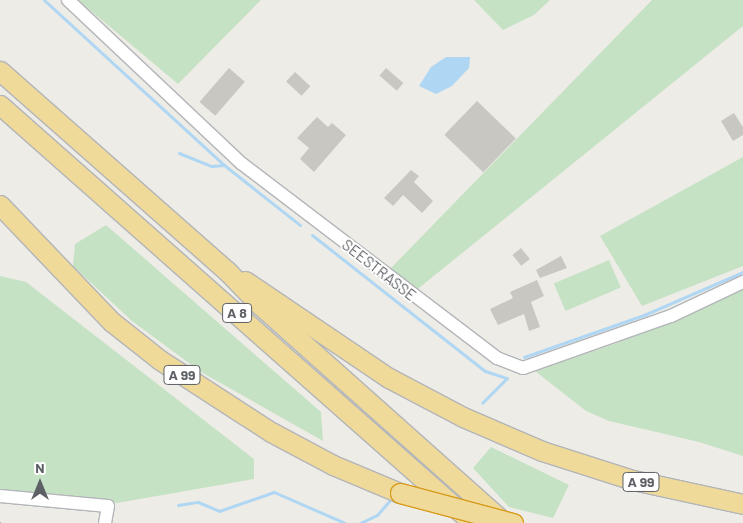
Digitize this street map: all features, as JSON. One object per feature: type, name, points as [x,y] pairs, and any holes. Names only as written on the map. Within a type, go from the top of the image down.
[{"type":"highway","name":"A 8","points":[[0,71],[227,271],[260,305],[505,523]]},
{"type":"highway","name":"A 8","points":[[0,106],[473,523]]},
{"type":"highway","name":"A 99","points":[[0,205],[112,322],[160,360],[271,432],[333,465],[400,493],[513,523]]},
{"type":"highway","name":"A 99","points":[[227,271],[272,296],[389,378],[463,417],[542,451],[633,480],[743,504]]},
{"type":"street","name":"SEESTRASSE","points":[[68,0],[241,163],[497,358],[523,368],[671,316],[743,282]]},
{"type":"street","points":[[0,496],[108,506],[105,523]]},
{"type":"green space","points":[[78,0],[261,0],[178,84]]},
{"type":"green space","points":[[474,0],[550,0],[534,15],[503,30]]},
{"type":"green space","points":[[652,0],[743,0],[743,26],[414,292],[390,269]]},
{"type":"green space","points":[[743,157],[743,266],[642,306],[600,236]]},
{"type":"green space","points":[[106,225],[321,412],[323,441],[201,372],[132,321],[73,266],[75,244]]},
{"type":"green space","points":[[609,260],[621,288],[565,311],[554,283]]},
{"type":"green space","points":[[0,276],[26,282],[254,459],[254,479],[117,503],[0,492]]},
{"type":"green space","points":[[743,289],[743,456],[699,442],[609,421],[586,411],[535,371],[617,343]]},
{"type":"green space","points":[[491,447],[569,485],[553,518],[509,507],[473,468]]},
{"type":"water","points":[[446,57],[470,57],[469,68],[452,86],[436,94],[419,86],[431,67]]},
{"type":"building","points":[[229,68],[245,82],[215,116],[199,102]]},
{"type":"building","points":[[386,68],[403,83],[397,91],[379,76]]},
{"type":"building","points":[[295,72],[310,86],[301,96],[286,82]]},
{"type":"building","points":[[477,101],[516,139],[483,172],[444,135]]},
{"type":"building","points":[[734,113],[743,127],[743,135],[733,141],[721,121]]},
{"type":"building","points":[[317,117],[328,127],[332,123],[346,135],[314,172],[300,159],[309,148],[297,138]]},
{"type":"building","points":[[411,170],[419,176],[414,182],[433,201],[422,213],[403,195],[393,206],[384,198]]},
{"type":"building","points":[[521,248],[530,259],[521,266],[512,255]]},
{"type":"building","points":[[561,256],[567,268],[540,278],[536,270]]},
{"type":"building","points":[[537,280],[544,296],[531,302],[540,327],[529,331],[524,314],[498,325],[490,309],[513,298],[510,292]]},
{"type":"waterway","points":[[44,0],[224,165]]},
{"type":"waterway","points":[[179,153],[212,166],[224,165],[300,225]]},
{"type":"waterway","points":[[312,235],[485,371],[507,378],[482,403]]},
{"type":"waterway","points":[[524,357],[644,315],[743,272]]},
{"type":"waterway","points":[[178,505],[198,502],[219,511],[274,492],[345,523]]},
{"type":"waterway","points":[[360,523],[377,515],[389,501]]},
{"type":"railway","points":[[0,523],[6,523]]}]
